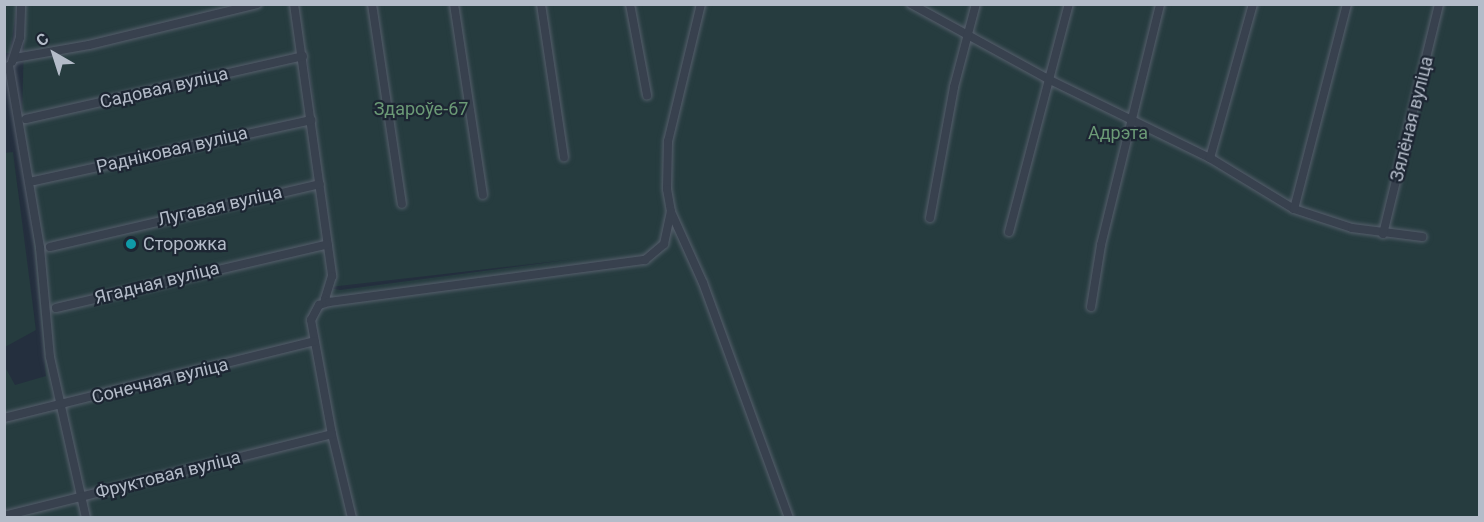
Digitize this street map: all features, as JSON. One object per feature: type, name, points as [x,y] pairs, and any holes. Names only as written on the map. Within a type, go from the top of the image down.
[{"type":"street","points":[[15,58],[21,4]]},
{"type":"street","points":[[86,518],[62,402],[50,357],[40,248],[7,66],[15,58],[89,45],[257,4]]},
{"type":"street","points":[[294,4],[328,244],[332,284],[325,299],[329,302]]},
{"type":"street","points":[[372,4],[402,204]]},
{"type":"street","points":[[454,4],[483,195]]},
{"type":"street","points":[[541,4],[564,157]]},
{"type":"street","points":[[630,4],[647,95]]},
{"type":"street","points":[[701,4],[668,141],[667,189],[671,212],[703,283],[789,518]]},
{"type":"street","points":[[911,4],[969,33],[1050,80],[1210,158],[1294,209],[1383,234],[1422,237]]},
{"type":"street","points":[[930,218],[954,87],[976,4]]},
{"type":"street","points":[[1009,232],[1069,4]]},
{"type":"street","points":[[1091,308],[1101,245],[1160,4]]},
{"type":"street","points":[[1210,158],[1253,4]]},
{"type":"street","points":[[1294,209],[1347,4]]},
{"type":"street","name":"Зялёная вуліца","points":[[1383,234],[1440,4]]},
{"type":"street","name":"Садовая вуліца","points":[[26,119],[303,56]]},
{"type":"street","name":"Радніковая вуліца","points":[[34,181],[310,120]]},
{"type":"street","name":"Лугавая вуліца","points":[[50,247],[320,184]]},
{"type":"street","points":[[352,517],[332,434],[315,341],[314,312],[319,305],[645,260],[664,244],[671,212]]},
{"type":"street","name":"Ягадная вуліца","points":[[56,308],[328,244]]},
{"type":"street","name":"Сонечная вуліца","points":[[4,418],[315,341]]},
{"type":"street","name":"Фруктовая вуліца","points":[[4,516],[332,434]]},
{"type":"green space","points":[[25,4],[1479,5],[1479,517],[5,517],[4,365],[15,385],[46,376],[22,117],[305,54],[318,128],[306,52],[22,116]],"holes":[[[575,259],[340,290],[330,287]]]},
{"type":"green space","points":[[4,5],[17,5],[10,53],[5,53]]},
{"type":"green space","points":[[13,152],[36,330],[5,347],[4,153]]},
{"type":"place","name":"Сторожка","points":[[131,244]]},
{"type":"park label","name":"Здароўе-67","points":[[421,109]]},
{"type":"park label","name":"Адрэта","points":[[1118,133]]}]
